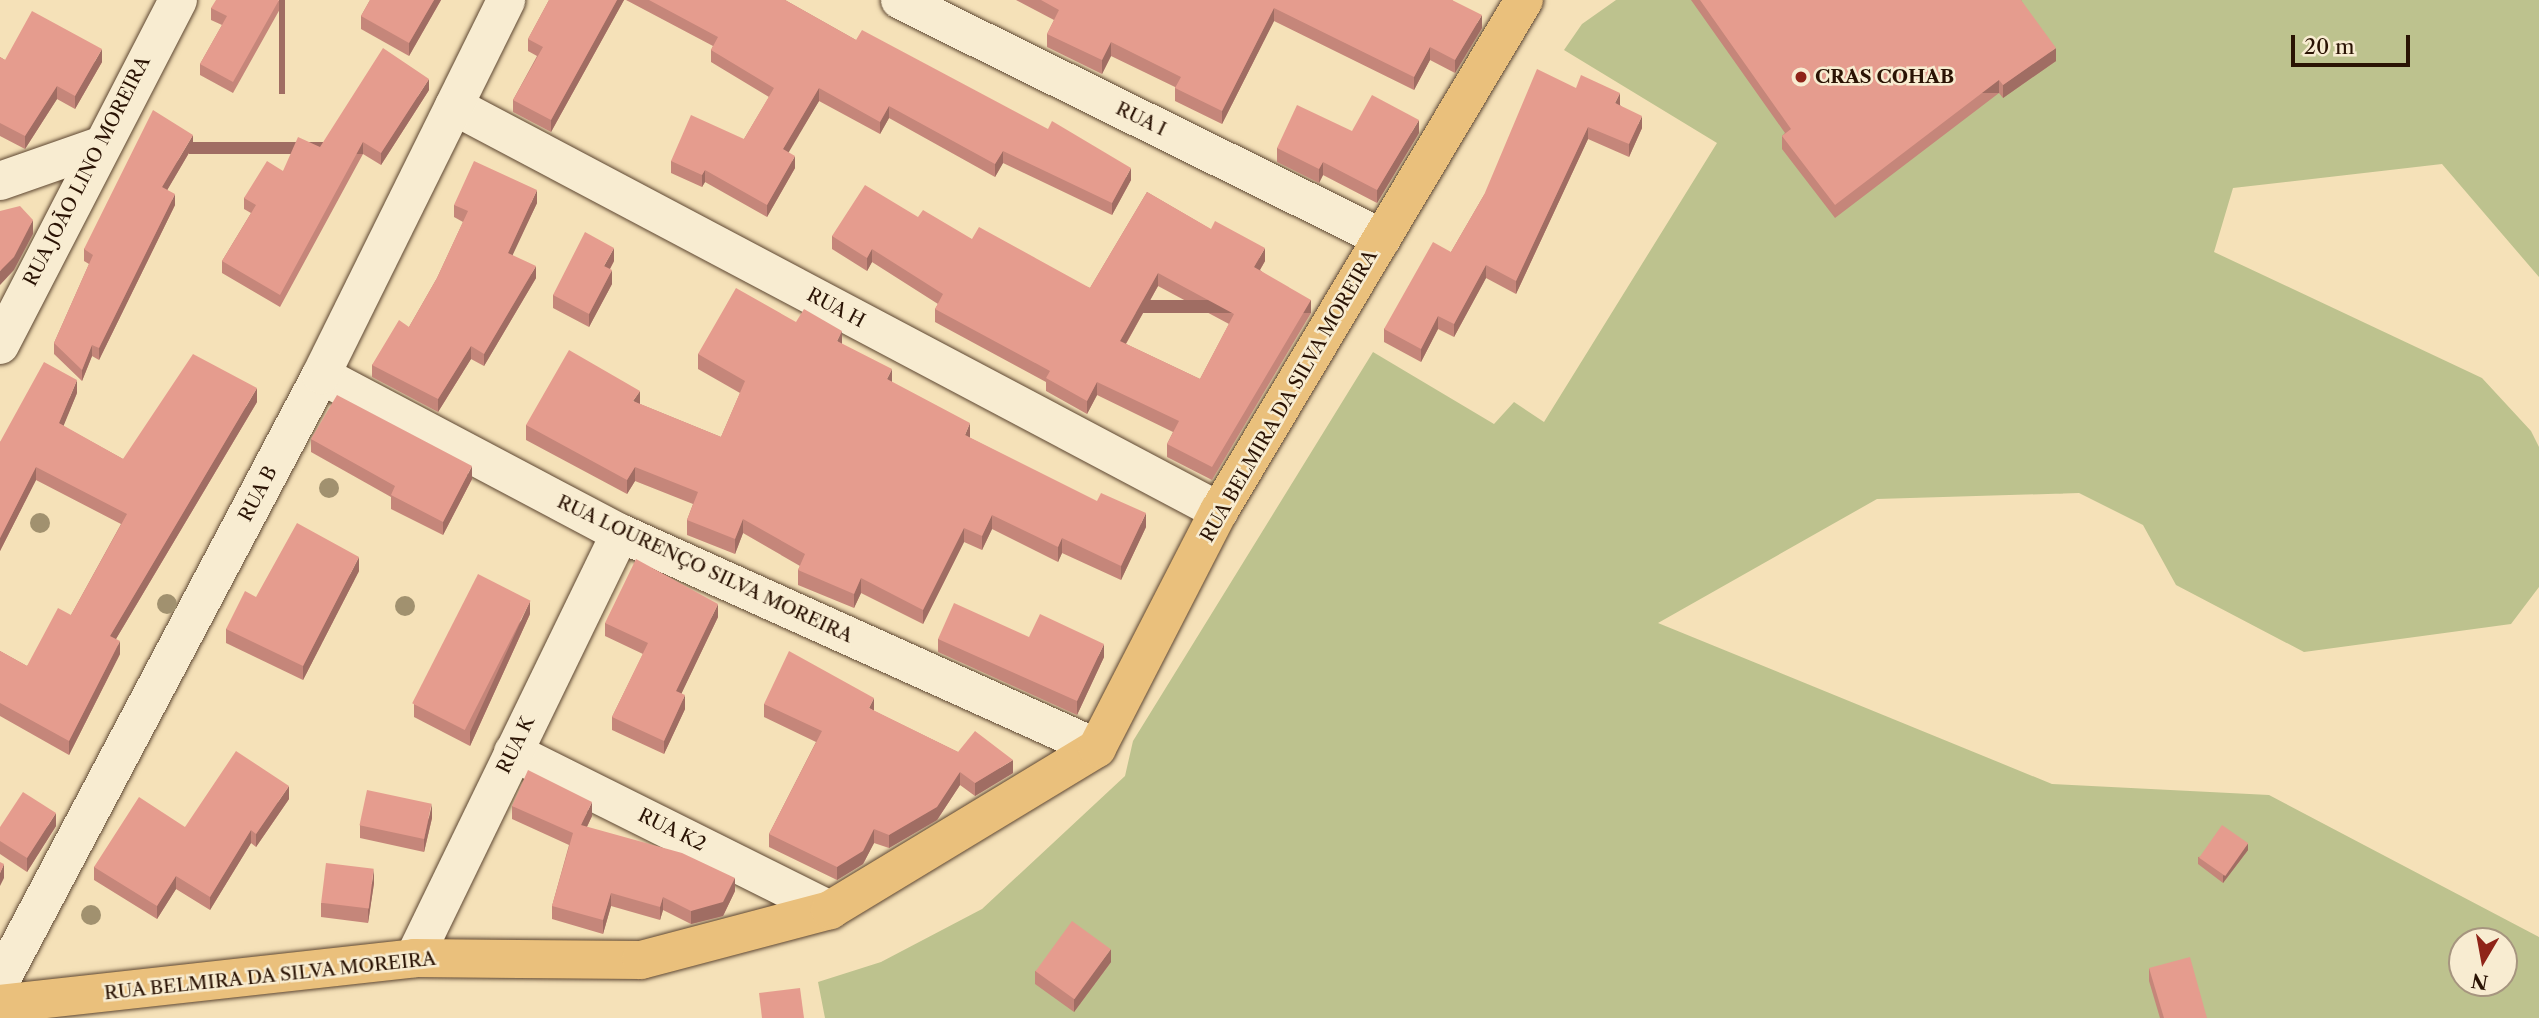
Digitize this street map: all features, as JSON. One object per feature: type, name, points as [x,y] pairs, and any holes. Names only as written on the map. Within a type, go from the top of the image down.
[{"type":"main road","name":"RUA BELMIRA DA SILVA MOREIRA","points":[[0,1004],[414,958],[641,960],[830,910],[1097,748],[1219,510],[1524,0]]},
{"type":"street","name":"RUA JOÃO LINO MOREIRA","points":[[0,345],[100,146],[178,0]]},
{"type":"street","name":"RUA B","points":[[0,982],[321,375],[506,0]]},
{"type":"street","name":"RUA I","points":[[900,0],[1382,237]]},
{"type":"street","name":"RUA H","points":[[454,106],[1219,510]]},
{"type":"street","points":[[0,180],[100,146]]},
{"type":"street","name":"RUA LOURENÇO SILVA MOREIRA","points":[[321,375],[620,533],[1097,748]]},
{"type":"street","name":"RUA K","points":[[414,958],[620,533]]},
{"type":"street","name":"RUA K2","points":[[513,752],[830,910]]},
{"type":"green space","points":[[1616,0],[2539,0],[2539,277],[2442,164],[2233,188],[2214,252],[2482,378],[2531,431],[2539,447],[2539,587],[2511,624],[2304,652],[2176,585],[2143,525],[2079,493],[1877,499],[1658,623],[2052,784],[2269,795],[2539,937],[2539,1018],[825,1018],[818,982],[881,962],[982,909],[1125,776],[1133,741],[1373,352],[1494,424],[1514,402],[1544,422],[1717,143],[1564,50],[1582,24]]},
{"type":"building","points":[[216,0],[279,0],[233,82],[200,64],[227,16],[211,8]]},
{"type":"building","points":[[370,0],[434,0],[409,43],[361,16]]},
{"type":"building","points":[[549,0],[617,0],[551,120],[513,100],[543,47],[528,39]]},
{"type":"building","points":[[649,0],[785,0],[856,40],[862,30],[1048,129],[1052,121],[1131,168],[1112,203],[1003,151],[995,164],[889,106],[880,122],[819,88],[783,149],[795,156],[767,205],[705,170],[702,175],[671,161],[691,115],[744,139],[774,88],[711,50],[718,37]]},
{"type":"building","points":[[1041,0],[1452,0],[1482,15],[1455,60],[1430,47],[1414,77],[1274,8],[1222,111],[1175,88],[1181,77],[1111,42],[1102,60],[1047,34],[1059,10]]},
{"type":"building","points":[[1700,0],[2021,0],[2056,48],[2003,85],[1999,80],[1835,205],[1782,136],[1791,129]]},
{"type":"building","points":[[32,11],[102,49],[75,96],[57,86],[25,136],[0,123],[0,57],[5,60]]},
{"type":"building","points":[[383,48],[429,79],[381,153],[363,142],[280,295],[222,261],[256,205],[244,198],[267,161],[283,171],[298,137],[320,147]]},
{"type":"building","points":[[1537,69],[1576,88],[1581,75],[1620,93],[1615,103],[1642,116],[1629,144],[1588,127],[1516,281],[1486,265],[1454,324],[1438,316],[1421,349],[1384,329],[1433,242],[1451,252],[1484,195]]},
{"type":"building","points":[[1372,95],[1419,120],[1377,190],[1323,162],[1319,169],[1277,148],[1297,105],[1352,131]]},
{"type":"building","points":[[153,110],[193,135],[162,187],[175,194],[99,348],[92,345],[82,370],[54,343],[93,255],[84,249]]},
{"type":"building","points":[[474,161],[537,190],[508,253],[536,266],[484,354],[471,346],[438,399],[372,365],[399,320],[409,327],[437,278],[468,211],[454,205]]},
{"type":"building","points":[[865,185],[918,217],[923,210],[972,239],[979,227],[1090,288],[1147,192],[1211,229],[1215,221],[1265,248],[1254,267],[1311,300],[1212,467],[1167,444],[1179,421],[1097,382],[1087,401],[1046,378],[1050,371],[935,309],[943,294],[872,249],[867,258],[832,236]],"holes":[[[1158,273],[1234,314],[1200,379],[1120,341]]]},
{"type":"building","points":[[20,206],[33,220],[14,257],[0,271],[0,211]]},
{"type":"building","points":[[585,232],[614,248],[604,266],[612,270],[589,314],[553,295]]},
{"type":"building","points":[[736,288],[796,322],[804,309],[842,331],[837,341],[892,369],[887,379],[970,423],[965,435],[1097,501],[1101,493],[1146,513],[1121,566],[1062,538],[1058,547],[992,515],[982,536],[964,528],[923,610],[861,578],[854,594],[798,570],[805,554],[743,519],[735,539],[687,520],[698,492],[635,467],[627,480],[526,425],[569,350],[640,391],[633,401],[721,437],[745,381],[698,354]]},
{"type":"building","points":[[193,354],[257,388],[110,636],[120,641],[69,741],[0,703],[0,651],[27,666],[58,608],[71,615],[127,514],[36,467],[0,538],[0,442],[44,362],[77,380],[59,423],[123,459]]},
{"type":"building","points":[[337,395],[472,466],[443,522],[391,495],[395,486],[311,439]]},
{"type":"building","points":[[297,523],[359,557],[303,666],[226,629],[245,591],[256,597]]},
{"type":"building","points":[[636,559],[718,604],[676,691],[685,695],[664,741],[612,717],[648,643],[605,623]]},
{"type":"building","points":[[478,574],[531,601],[465,730],[412,703]]},
{"type":"building","points":[[954,603],[1029,637],[1040,614],[1104,644],[1077,701],[938,639]]},
{"type":"building","points":[[789,651],[874,698],[869,708],[958,752],[975,731],[1013,760],[975,783],[960,772],[937,807],[889,835],[874,829],[863,851],[837,867],[769,834],[822,731],[764,704]]},
{"type":"building","points":[[236,751],[289,786],[256,834],[251,830],[210,897],[176,876],[157,906],[94,867],[139,797],[185,827]]},
{"type":"building","points":[[528,770],[592,802],[581,825],[682,853],[735,878],[723,902],[691,911],[663,897],[660,907],[611,893],[603,920],[552,906],[573,833],[512,806]]},
{"type":"building","points":[[367,790],[432,804],[424,839],[360,825]]},
{"type":"building","points":[[23,792],[56,813],[27,858],[0,841],[0,827]]},
{"type":"building","points":[[2222,825],[2248,843],[2225,876],[2199,858]]},
{"type":"building","points":[[326,863],[374,869],[369,909],[321,903]]},
{"type":"building","points":[[1072,921],[1111,949],[1074,999],[1036,971]]},
{"type":"building","points":[[2190,957],[2207,1018],[2164,1018],[2149,968]]},
{"type":"building","points":[[800,988],[804,1018],[762,1018],[759,993]]},
{"type":"place","name":"CRAS COHAB","points":[[1801,77]]}]
